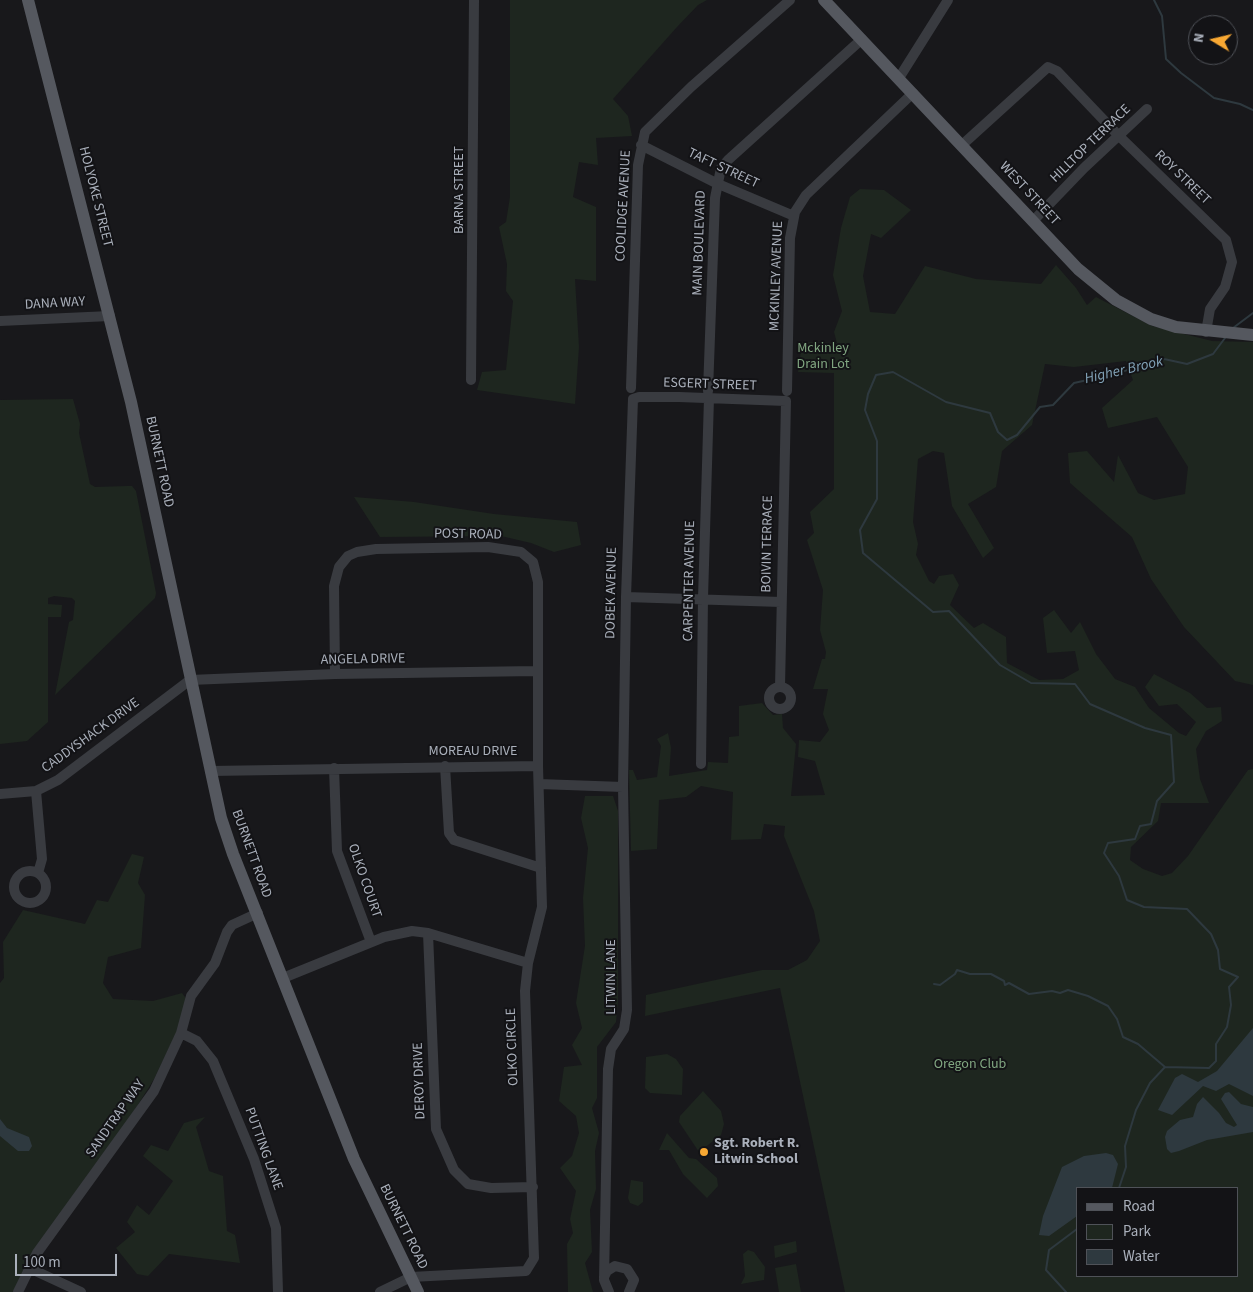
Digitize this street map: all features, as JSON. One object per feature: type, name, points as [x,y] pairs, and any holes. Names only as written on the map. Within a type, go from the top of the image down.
[{"type":"main road","name":"HOLYOKE STREET","points":[[28,0],[131,402]]},
{"type":"main road","name":"WEST STREET","points":[[824,0],[1078,269],[1116,300],[1167,324],[1206,332],[1253,335]]},
{"type":"main road","name":"BURNETT ROAD","points":[[131,402],[210,772],[228,842],[258,913],[354,1159],[418,1292]]},
{"type":"street","name":"BARNA STREET","points":[[471,380],[474,0]]},
{"type":"street","name":"COOLIDGE AVENUE","points":[[631,388],[638,165],[641,145],[649,126],[790,0]]},
{"type":"street","points":[[899,78],[948,0]]},
{"type":"street","name":"MAIN BOULEVARD","points":[[708,394],[716,183],[721,168],[862,39]]},
{"type":"street","name":"ROY STREET","points":[[962,145],[1048,67],[1057,71],[1118,135],[1226,240],[1232,262],[1225,287],[1210,309],[1206,332]]},
{"type":"street","name":"MCKINLEY AVENUE","points":[[787,390],[790,238],[794,216],[806,195],[913,93]]},
{"type":"street","name":"HILLTOP TERRACE","points":[[1033,221],[1118,135],[1148,108]]},
{"type":"street","name":"TAFT STREET","points":[[641,145],[716,183],[794,216]]},
{"type":"street","name":"DANA WAY","points":[[0,320],[110,316]]},
{"type":"street","name":"ESGERT STREET","points":[[633,399],[639,397],[708,394],[786,401]]},
{"type":"street","name":"CARPENTER AVENUE","points":[[701,764],[708,394]]},
{"type":"street","name":"DOBEK AVENUE","points":[[623,787],[630,412],[633,399]]},
{"type":"street","name":"BOIVIN TERRACE","points":[[780,687],[786,401]]},
{"type":"street","name":"POST ROAD","points":[[335,674],[334,586],[337,571],[344,560],[363,550],[474,547],[516,551],[527,556],[533,562],[538,582],[536,671],[538,766]]},
{"type":"street","points":[[626,597],[781,602]]},
{"type":"street","name":"ANGELA DRIVE","points":[[190,680],[335,674],[536,671]]},
{"type":"street","name":"CADDYSHACK DRIVE","points":[[0,794],[36,791],[58,780],[190,680]]},
{"type":"street","points":[[445,766],[449,833],[454,840],[540,868]]},
{"type":"street","points":[[283,978],[371,942],[412,930],[528,963],[542,907],[538,766]]},
{"type":"street","name":"MOREAU DRIVE","points":[[210,772],[334,768],[538,766]]},
{"type":"street","name":"OLKO COURT","points":[[334,768],[337,851],[371,942]]},
{"type":"street","points":[[539,784],[623,787]]},
{"type":"street","name":"LITWIN LANE","points":[[609,1292],[604,1285],[604,1177],[608,1069],[611,1049],[624,1029],[627,1010],[623,787]]},
{"type":"street","points":[[36,791],[42,859],[38,873]]},
{"type":"street","name":"SANDTRAP WAY","points":[[18,1292],[37,1253],[154,1091],[181,1033],[191,996],[215,964],[227,932],[232,925],[258,913]]},
{"type":"street","name":"DEROY DRIVE","points":[[428,933],[436,1130],[454,1170],[468,1184],[491,1188],[533,1188]]},
{"type":"street","name":"OLKO CIRCLE","points":[[411,1277],[526,1271],[534,1258],[525,991],[528,963]]},
{"type":"street","name":"PUTTING LANE","points":[[181,1033],[197,1041],[214,1061],[254,1159],[276,1228],[278,1292]]},
{"type":"street","points":[[604,1277],[607,1271],[615,1266],[628,1268],[634,1280],[629,1292]]},
{"type":"street","points":[[29,1268],[81,1292]]},
{"type":"street","points":[[380,1292],[411,1277]]},
{"type":"green space","points":[[510,0],[707,0],[698,5],[677,27],[613,99],[628,116],[632,136],[596,138],[598,165],[579,162],[573,197],[596,207],[596,281],[575,279],[579,347],[575,404],[477,390],[482,372],[506,370],[513,301],[506,291],[507,264],[499,227],[506,222],[510,197]]},
{"type":"green space","points":[[860,189],[884,190],[911,210],[881,238],[871,234],[863,276],[870,312],[895,314],[925,266],[976,279],[1041,284],[1056,265],[1076,288],[1087,305],[1096,297],[1152,326],[1212,341],[1253,342],[1253,685],[1235,681],[1184,627],[1151,579],[1132,537],[1070,483],[1068,453],[1087,451],[1114,482],[1118,455],[1138,493],[1154,500],[1185,494],[1188,467],[1157,417],[1108,428],[1102,408],[1133,380],[1126,361],[1074,367],[1045,364],[1032,425],[1002,451],[996,487],[968,504],[994,548],[983,558],[952,506],[944,453],[933,451],[918,459],[913,522],[918,544],[916,555],[929,581],[934,584],[939,576],[953,574],[959,585],[950,605],[974,628],[983,623],[1006,637],[1007,663],[1039,680],[1063,679],[1079,670],[1075,651],[1047,653],[1043,618],[1054,610],[1071,633],[1080,622],[1096,654],[1115,679],[1135,687],[1149,708],[1179,733],[1186,736],[1196,722],[1177,704],[1159,706],[1145,687],[1154,674],[1190,693],[1207,708],[1221,707],[1222,721],[1206,731],[1196,749],[1200,779],[1209,803],[1161,803],[1158,821],[1131,847],[1130,860],[1143,869],[1162,876],[1172,873],[1188,856],[1248,770],[1253,769],[1253,1292],[845,1292],[780,988],[645,1016],[646,995],[762,970],[788,970],[807,960],[820,941],[814,911],[784,836],[785,826],[764,824],[761,839],[731,840],[733,792],[701,786],[686,797],[659,800],[657,849],[631,851],[629,770],[633,770],[637,780],[657,777],[661,746],[657,739],[668,733],[671,748],[669,776],[707,770],[708,762],[728,763],[729,737],[739,736],[739,706],[762,703],[773,715],[782,714],[783,728],[796,744],[791,796],[825,795],[815,761],[798,757],[799,740],[820,742],[829,730],[823,714],[828,689],[813,689],[826,652],[820,630],[823,590],[807,540],[814,533],[810,512],[834,489],[834,373],[798,372],[802,342],[837,343],[834,332],[842,311],[833,275],[841,228],[850,197]]},
{"type":"green space","points":[[73,399],[80,424],[79,433],[90,484],[95,487],[132,486],[136,491],[156,593],[155,598],[55,695],[69,622],[73,620],[75,601],[72,598],[54,596],[48,598],[48,604],[62,605],[61,617],[48,617],[48,722],[27,741],[0,744],[0,400]]},
{"type":"green space","points":[[354,497],[414,502],[494,514],[577,522],[581,545],[554,552],[531,543],[501,536],[380,537]]},
{"type":"green space","points":[[585,796],[613,796],[618,811],[618,1001],[616,1022],[597,1047],[597,1098],[592,1108],[599,1133],[595,1151],[596,1189],[590,1210],[592,1252],[585,1263],[593,1292],[568,1292],[567,1244],[573,1233],[570,1219],[576,1191],[560,1168],[572,1156],[579,1133],[576,1116],[559,1101],[564,1067],[582,1065],[572,1045],[582,1028],[576,1003],[585,946],[583,898],[588,848],[581,818]]},
{"type":"green space","points":[[132,854],[144,857],[138,883],[145,895],[141,948],[108,957],[103,983],[113,999],[153,1001],[182,993],[187,1000],[178,1030],[154,1079],[124,1127],[88,1174],[29,1259],[13,1292],[0,1292],[0,983],[4,978],[3,942],[23,910],[85,924],[97,900],[108,902]]},
{"type":"green space","points":[[667,1054],[676,1059],[683,1069],[682,1095],[650,1093],[645,1088],[646,1057]]},
{"type":"green space","points":[[703,1091],[721,1111],[724,1124],[721,1135],[699,1152],[679,1122],[680,1116]]},
{"type":"green space","points":[[205,1117],[196,1127],[209,1171],[223,1176],[227,1231],[235,1235],[240,1263],[169,1254],[148,1276],[137,1274],[116,1248],[135,1232],[127,1222],[137,1205],[149,1215],[173,1181],[143,1156],[151,1145],[168,1151],[184,1123]]},
{"type":"green space","points":[[667,1133],[689,1158],[696,1159],[717,1178],[718,1186],[707,1198],[683,1174],[669,1150],[659,1150]]},
{"type":"green space","points":[[631,1180],[643,1182],[643,1202],[638,1206],[630,1203],[628,1198]]},
{"type":"green space","points":[[796,1241],[797,1252],[775,1258],[774,1246]]},
{"type":"green space","points":[[748,1250],[754,1252],[765,1267],[764,1280],[741,1284],[745,1276],[743,1254]]},
{"type":"green space","points":[[796,1264],[801,1292],[779,1292],[775,1268]]},
{"type":"water","points":[[1253,1028],[1253,1096],[1229,1084],[1216,1091],[1203,1086],[1172,1115],[1158,1110],[1175,1078],[1182,1074],[1198,1082],[1217,1071]]},
{"type":"water","points":[[1229,1092],[1241,1104],[1253,1107],[1253,1132],[1207,1140],[1171,1153],[1167,1149],[1165,1137],[1167,1131],[1180,1120],[1193,1117],[1197,1104],[1203,1097],[1226,1123],[1234,1127],[1237,1125],[1221,1099],[1225,1093]]},
{"type":"water","points":[[0,1119],[7,1128],[29,1137],[32,1146],[29,1151],[18,1151],[0,1136]]},
{"type":"water","points":[[1106,1153],[1113,1155],[1118,1164],[1112,1187],[1076,1187],[1076,1217],[1049,1236],[1039,1235],[1043,1216],[1062,1167],[1084,1156]]},
{"type":"waterway","name":"Higher Brook","points":[[1154,0],[1162,16],[1166,59],[1214,98],[1240,104],[1253,110]]},
{"type":"waterway","name":"Higher Brook","points":[[1233,328],[1253,313]]},
{"type":"waterway","name":"Higher Brook","points":[[1119,1187],[1126,1167],[1125,1146],[1136,1110],[1150,1083],[1165,1067],[1209,1068],[1216,1061],[1216,1044],[1227,1027],[1231,1005],[1229,987],[1238,977],[1220,969],[1218,950],[1211,934],[1187,909],[1144,907],[1127,900],[1119,876],[1104,853],[1108,843],[1135,839],[1140,826],[1151,824],[1157,801],[1174,782],[1171,735],[1145,728],[1090,704],[1075,684],[1031,683],[1000,665],[949,611],[933,612],[863,553],[860,530],[877,499],[877,441],[865,410],[868,394],[876,375],[893,372],[946,402],[990,413],[998,432],[1007,440],[1017,435],[1040,407],[1053,405],[1074,383],[1114,374],[1164,359],[1187,364],[1213,354],[1225,338]]},
{"type":"waterway","points":[[934,984],[940,985],[955,974],[957,970],[970,974],[991,974],[1004,981],[1005,985],[1009,983],[1029,994],[1052,991],[1060,993],[1068,990],[1088,996],[1108,1006],[1117,1019],[1123,1037],[1138,1044],[1165,1067]]},
{"type":"waterway","points":[[1066,1292],[1046,1270],[1049,1250],[1076,1230]]},
{"type":"place","name":"Sgt. Robert R. Litwin School","points":[[704,1152]]},
{"type":"park label","name":"Mckinley Drain Lot","points":[[823,358]]},
{"type":"park label","name":"Oregon Club","points":[[970,1065]]}]
